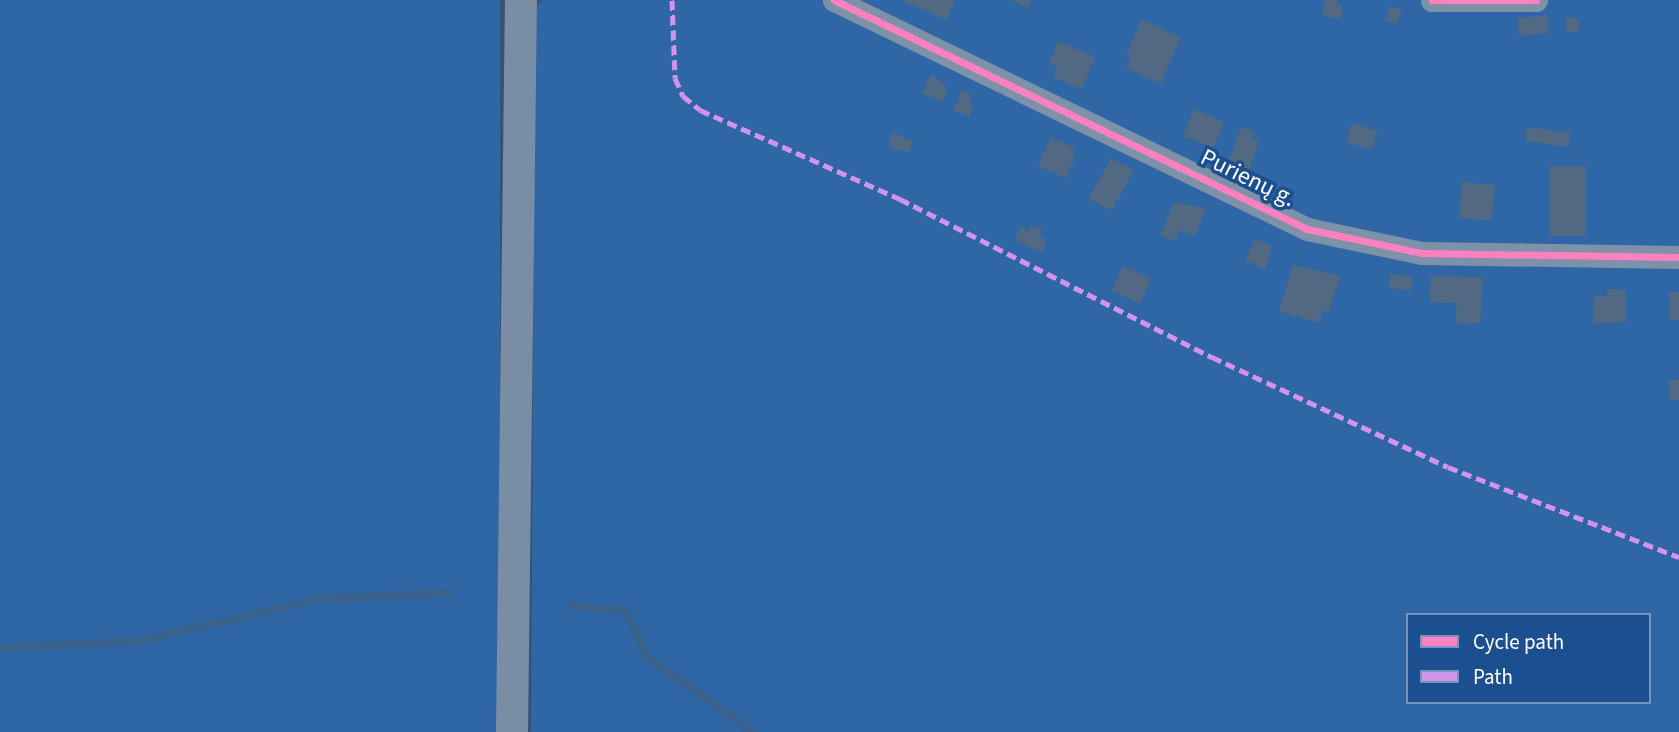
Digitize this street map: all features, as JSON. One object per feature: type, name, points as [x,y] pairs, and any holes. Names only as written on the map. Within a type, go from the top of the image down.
[{"type":"main road","points":[[512,732],[521,0]]},
{"type":"street","name":"Purienų g.","points":[[834,0],[1307,229],[1422,253],[1679,257]]},
{"type":"street","points":[[1432,0],[1536,0]]},
{"type":"shaded area","points":[[0,0],[500,0],[500,732],[0,732]]},
{"type":"shaded area","points":[[543,0],[1679,0],[1679,732],[531,732],[535,7]]},
{"type":"building","points":[[901,0],[955,0],[946,20]]},
{"type":"building","points":[[1011,0],[1031,0],[1028,8]]},
{"type":"building","points":[[1325,0],[1338,0],[1337,4],[1343,6],[1340,19],[1322,15]]},
{"type":"building","points":[[1390,6],[1401,10],[1396,24],[1385,20]]},
{"type":"building","points":[[1547,15],[1549,33],[1519,36],[1517,18]]},
{"type":"building","points":[[1567,17],[1580,19],[1578,33],[1565,31]]},
{"type":"building","points":[[1142,19],[1181,38],[1160,84],[1126,68],[1132,56],[1126,54]]},
{"type":"building","points":[[1058,41],[1095,57],[1082,89],[1053,77],[1058,67],[1049,63]]},
{"type":"building","points":[[931,74],[948,88],[942,102],[922,93]]},
{"type":"building","points":[[962,90],[972,95],[969,102],[975,104],[969,117],[953,110]]},
{"type":"building","points":[[1194,109],[1224,122],[1213,149],[1183,136]]},
{"type":"building","points":[[1352,123],[1378,131],[1372,150],[1346,142]]},
{"type":"building","points":[[1241,127],[1254,132],[1252,139],[1259,141],[1249,170],[1228,163]]},
{"type":"building","points":[[1527,127],[1571,133],[1569,147],[1525,141]]},
{"type":"building","points":[[893,133],[913,141],[909,153],[888,145]]},
{"type":"building","points":[[1051,137],[1074,148],[1072,154],[1076,155],[1066,178],[1038,166]]},
{"type":"building","points":[[1111,158],[1134,171],[1111,211],[1089,198]]},
{"type":"building","points":[[1550,166],[1586,166],[1586,236],[1550,236]]},
{"type":"building","points":[[1462,182],[1495,185],[1492,221],[1459,218]]},
{"type":"building","points":[[1174,202],[1206,209],[1195,236],[1180,230],[1175,241],[1160,235]]},
{"type":"building","points":[[1031,225],[1042,229],[1039,237],[1047,240],[1042,252],[1015,240],[1020,227],[1028,231]]},
{"type":"building","points":[[1255,239],[1271,246],[1266,270],[1245,260]]},
{"type":"building","points":[[1293,265],[1340,276],[1329,312],[1323,310],[1319,323],[1279,311]]},
{"type":"building","points":[[1123,266],[1151,279],[1140,304],[1112,290]]},
{"type":"building","points":[[1390,274],[1413,277],[1411,291],[1388,288]]},
{"type":"building","points":[[1431,275],[1483,278],[1480,324],[1455,323],[1457,303],[1429,302]]},
{"type":"building","points":[[1607,289],[1626,290],[1626,322],[1593,323],[1594,296],[1607,296]]},
{"type":"building","points":[[1669,292],[1679,292],[1679,320],[1669,320]]},
{"type":"building","points":[[1669,380],[1679,380],[1679,400],[1669,400]]},
{"type":"waterway","points":[[0,648],[140,641],[318,599],[449,593]]},
{"type":"waterway","points":[[570,606],[626,611],[647,657],[753,732]]},
{"type":"marked path","points":[[672,0],[675,78],[683,96],[700,110],[900,199],[1212,357],[1448,467],[1679,557]]},
{"type":"cycle path","points":[[834,0],[1307,229],[1422,253],[1679,257]]},
{"type":"cycle path","points":[[1432,0],[1536,0]]}]
